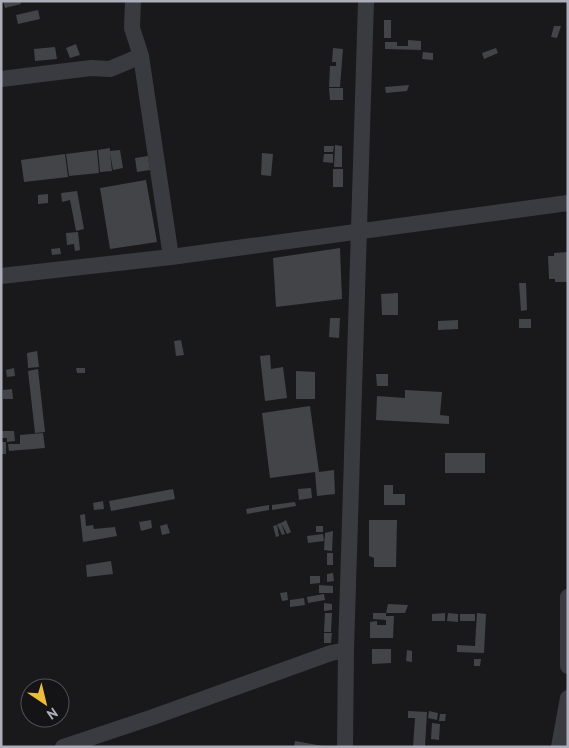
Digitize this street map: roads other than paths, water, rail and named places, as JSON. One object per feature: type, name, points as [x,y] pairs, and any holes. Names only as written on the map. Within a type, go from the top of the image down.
[{"type":"street","points":[[133,1],[132,28],[141,56],[171,258]]},
{"type":"street","points":[[345,747],[346,650],[366,1]]},
{"type":"street","points":[[1,79],[92,68],[110,69],[141,56]]},
{"type":"street","points":[[1,276],[171,258],[568,203]]},
{"type":"street","points":[[568,597],[568,666]]},
{"type":"street","points":[[63,747],[153,717],[330,653],[346,650]]},
{"type":"street","points":[[559,747],[568,698]]}]
